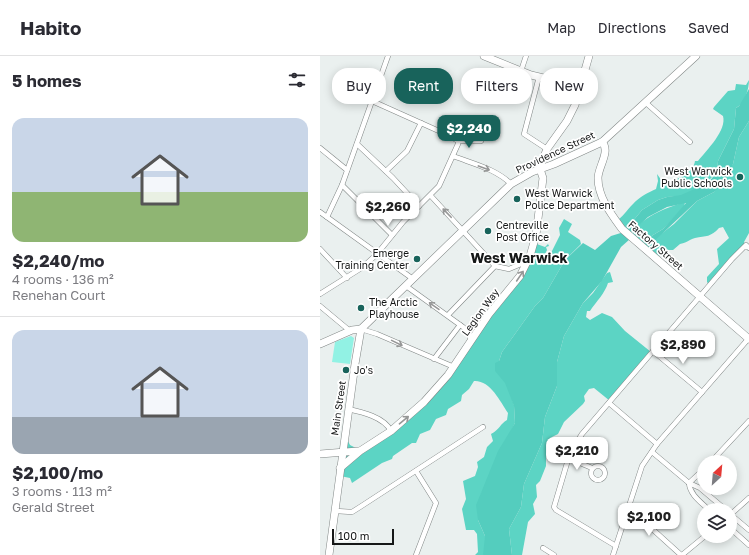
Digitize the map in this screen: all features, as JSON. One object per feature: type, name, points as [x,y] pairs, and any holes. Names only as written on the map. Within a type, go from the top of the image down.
[{"type":"main road","points":[[484,56],[514,68]]},
{"type":"main road","points":[[586,68],[589,56]]},
{"type":"main road","name":"Providence Street","points":[[511,184],[540,168],[554,164],[602,142],[696,56]]},
{"type":"main road","points":[[532,75],[539,77]]},
{"type":"main road","points":[[547,149],[571,113],[574,104]]},
{"type":"main road","name":"Factory Street","points":[[602,142],[605,145],[606,151],[598,176],[599,186],[610,213],[622,229],[749,339]]},
{"type":"main road","name":"Legion Way","points":[[340,470],[360,451],[391,431],[424,402],[454,367],[492,310],[520,276],[536,235],[543,178],[540,168],[547,149]]},
{"type":"main road","points":[[320,344],[350,331],[361,328],[511,184]]},
{"type":"main road","name":"Main Street","points":[[329,555],[336,511],[348,409],[361,328]]},
{"type":"main road","name":"Legion Way","points":[[320,454],[360,451]]},
{"type":"street","points":[[384,68],[388,56]]},
{"type":"street","points":[[523,68],[526,56]]},
{"type":"street","points":[[539,77],[524,134],[547,149]]},
{"type":"street","points":[[645,102],[690,142]]},
{"type":"street","points":[[327,217],[342,185],[346,170],[371,104]]},
{"type":"street","points":[[378,104],[458,141],[481,141]]},
{"type":"street","points":[[386,171],[407,151],[421,124]]},
{"type":"street","points":[[320,294],[367,264],[378,254],[403,222],[431,196],[439,186],[454,156],[458,141]]},
{"type":"street","points":[[357,144],[386,171],[419,206]]},
{"type":"street","points":[[320,148],[346,170]]},
{"type":"street","points":[[454,156],[503,176],[511,184]]},
{"type":"street","points":[[342,185],[392,236]]},
{"type":"street","points":[[431,196],[464,230],[473,244],[495,266],[504,269],[514,268],[521,264],[531,251]]},
{"type":"street","points":[[320,212],[413,279]]},
{"type":"street","points":[[616,546],[556,510],[554,507],[568,458],[575,442],[700,296],[747,247]]},
{"type":"street","points":[[320,249],[347,278]]},
{"type":"street","points":[[448,315],[495,266]]},
{"type":"street","points":[[406,286],[448,315],[469,332],[471,341]]},
{"type":"street","points":[[320,306],[350,331]]},
{"type":"street","points":[[434,359],[460,325]]},
{"type":"street","points":[[361,328],[454,367]]},
{"type":"street","points":[[613,555],[639,472],[657,444],[749,339]]},
{"type":"street","points":[[653,351],[702,392]]},
{"type":"street","points":[[609,403],[657,444]]},
{"type":"street","points":[[348,409],[382,421],[391,431]]},
{"type":"street","points":[[717,455],[749,421]]},
{"type":"street","points":[[336,511],[352,512],[483,426]]},
{"type":"street","points":[[652,452],[689,483],[700,488],[718,503]]},
{"type":"street","points":[[568,458],[592,468]]},
{"type":"street","points":[[416,471],[436,502],[416,555]]},
{"type":"street","points":[[689,483],[697,476]]},
{"type":"street","points":[[689,483],[693,494],[702,503]]},
{"type":"street","points":[[737,508],[749,498]]},
{"type":"street","points":[[628,507],[682,555],[697,543]]},
{"type":"street","points":[[737,520],[749,530]]},
{"type":"street","points":[[737,534],[749,545]]},
{"type":"street","points":[[544,548],[554,555]]},
{"type":"shaded area","points":[[749,80],[746,96],[742,103],[736,108],[734,129],[718,161],[717,172],[703,186],[681,196],[667,197],[658,200],[642,210],[624,232],[615,222],[638,199],[656,189],[658,181],[657,174],[667,185],[691,169],[695,161],[698,161],[711,146],[722,127],[723,116],[713,109],[714,107],[728,91],[735,90],[736,84],[746,85]]},
{"type":"shaded area","points":[[749,89],[749,121],[739,137],[733,164],[727,179],[714,192],[697,201],[649,246],[646,244],[653,235],[663,229],[686,203],[667,207],[648,217],[633,231],[630,239],[621,247],[602,281],[583,303],[564,336],[557,362],[557,386],[545,417],[542,443],[524,484],[521,507],[509,529],[512,555],[483,555],[485,536],[478,520],[476,505],[498,451],[515,423],[514,406],[505,383],[495,371],[495,363],[499,361],[502,352],[535,306],[543,298],[565,260],[583,243],[595,250],[611,236],[624,232],[642,210],[658,200],[681,195],[708,183],[717,172],[718,161],[734,129],[736,108],[739,106]]},
{"type":"shaded area","points":[[749,121],[749,233],[744,242],[745,245],[710,286],[707,282],[707,277],[719,264],[717,249],[729,238],[723,227],[719,228],[711,235],[695,238],[680,244],[673,250],[664,250],[656,260],[631,237],[634,230],[646,219],[662,210],[685,202],[684,207],[663,229],[653,235],[646,244],[652,244],[656,238],[674,224],[697,201],[714,192],[733,164],[739,137]]},
{"type":"shaded area","points":[[564,219],[572,224],[568,232],[580,240],[581,244],[565,260],[543,298],[535,306],[502,352],[499,361],[514,405],[515,423],[481,494],[478,520],[485,536],[485,553],[483,555],[475,555],[478,552],[477,534],[474,530],[466,530],[462,509],[466,499],[463,481],[475,476],[478,467],[477,462],[484,457],[487,447],[493,441],[491,434],[507,420],[508,413],[498,397],[490,388],[485,384],[474,381],[469,389],[462,395],[461,401],[448,409],[446,415],[436,419],[430,430],[420,434],[416,443],[412,443],[393,456],[392,459],[382,463],[352,483],[350,478],[340,476],[345,435],[350,445],[360,450],[423,404],[521,276],[534,243],[545,247],[548,244],[549,246],[546,247],[547,250],[543,258],[548,259],[560,235],[559,228]]},
{"type":"shaded area","points":[[610,272],[613,282],[608,283],[603,294],[590,311],[587,311],[586,317],[590,320],[602,313],[612,317],[625,331],[651,352],[610,401],[594,388],[589,389],[584,396],[585,401],[583,404],[564,422],[558,434],[552,437],[551,446],[546,453],[546,466],[540,481],[536,485],[537,497],[533,504],[535,514],[528,522],[522,555],[512,555],[509,529],[521,507],[524,484],[542,443],[545,417],[557,386],[557,362],[564,336],[583,303],[593,293],[607,273]]},
{"type":"shaded area","points":[[351,336],[354,338],[350,364],[332,362],[335,342]]},
{"type":"place","name":"West Warwick Public Schools","points":[[740,177]]},
{"type":"place","name":"West Warwick Police Department","points":[[517,199]]},
{"type":"place","name":"Centreville Post Office","points":[[488,231]]},
{"type":"place","name":"Emerge Training Center","points":[[417,259]]},
{"type":"place","name":"The Arctic Playhouse","points":[[361,308]]},
{"type":"place","name":"Jo's","points":[[346,370]]},
{"type":"district","name":"West Warwick","points":[[519,257]]}]
